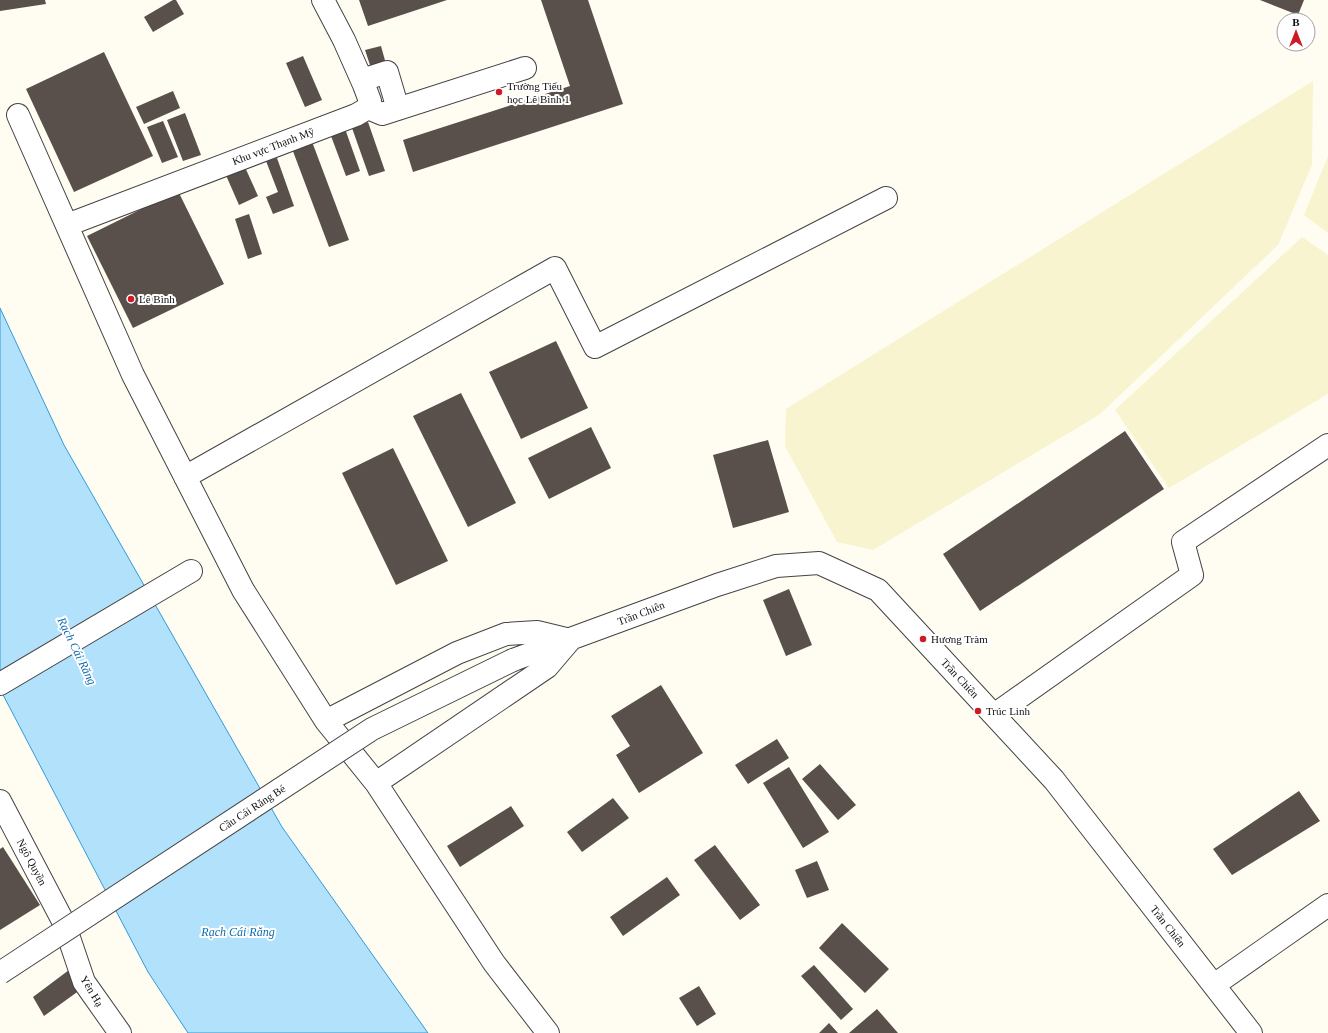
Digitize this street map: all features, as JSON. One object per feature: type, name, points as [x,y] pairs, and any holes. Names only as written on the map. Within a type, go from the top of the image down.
[{"type":"street","points":[[322,0],[344,40],[362,80],[370,101],[368,108],[382,114],[525,68]]},
{"type":"street","points":[[362,80],[387,72],[398,109]]},
{"type":"street","name":"Khu vực Thạnh Mỹ","points":[[67,225],[356,115],[368,108]]},
{"type":"street","points":[[18,115],[133,375],[243,590],[326,721],[376,783],[494,964],[548,1033]]},
{"type":"street","points":[[185,477],[555,268],[595,347],[886,198]]},
{"type":"street","points":[[994,715],[1192,575],[1183,542],[1328,445]]},
{"type":"street","name":"Trần Chiên","points":[[513,660],[717,585],[776,566],[819,563],[878,590],[1054,780],[1251,1033]]},
{"type":"street","points":[[0,684],[191,571]]},
{"type":"street","points":[[326,721],[456,653],[506,634],[537,632],[570,640],[547,667],[376,783]]},
{"type":"street","name":"Cầu Cái Răng Bé","points":[[0,973],[372,729],[513,660]]},
{"type":"street","name":"Ngô Quyền","points":[[0,801],[64,923]]},
{"type":"street","points":[[1214,985],[1328,905]]},
{"type":"street","name":"Yên Hạ","points":[[64,923],[84,982],[120,1033]]},
{"type":"shaded area","points":[[1313,81],[1312,165],[1278,245],[1099,415],[873,550],[837,542],[785,446],[786,409]]},
{"type":"shaded area","points":[[1328,156],[1328,233],[1304,215]]},
{"type":"shaded area","points":[[1302,237],[1328,255],[1328,394],[1169,488],[1115,410]]},
{"type":"water","name":"Rạch Cái Răng","points":[[0,308],[64,445],[282,827],[428,1033],[188,1033],[148,972],[0,689]]},
{"type":"building","points":[[0,0],[45,0],[46,4],[0,11]]},
{"type":"building","points":[[173,0],[176,0],[184,14],[153,32],[144,17]]},
{"type":"building","points":[[359,0],[447,0],[368,26]]},
{"type":"building","points":[[541,0],[588,0],[623,104],[413,172],[403,140],[570,86]]},
{"type":"building","points":[[1260,0],[1304,0],[1299,12],[1290,12]]},
{"type":"building","points":[[381,46],[386,64],[371,68],[365,50]]},
{"type":"building","points":[[104,52],[153,156],[74,192],[26,89]]},
{"type":"building","points":[[303,56],[322,100],[305,107],[286,63]]},
{"type":"building","points":[[173,91],[180,108],[144,124],[136,107]]},
{"type":"building","points":[[185,113],[201,155],[183,161],[167,120]]},
{"type":"building","points":[[163,121],[178,157],[162,163],[147,127]]},
{"type":"building","points":[[368,122],[385,171],[369,176],[352,128]]},
{"type":"building","points":[[343,123],[360,171],[346,176],[328,128]]},
{"type":"building","points":[[311,139],[349,240],[329,247],[291,146]]},
{"type":"building","points":[[277,158],[294,206],[273,214],[266,197],[278,192],[266,161]]},
{"type":"building","points":[[244,165],[258,196],[239,205],[225,173]]},
{"type":"building","points":[[178,191],[224,284],[133,328],[87,236]]},
{"type":"building","points":[[249,214],[262,254],[248,259],[235,219]]},
{"type":"building","points":[[556,341],[588,408],[521,439],[489,372]]},
{"type":"building","points":[[461,393],[516,503],[468,527],[413,416]]},
{"type":"building","points":[[591,427],[611,468],[549,499],[528,458]]},
{"type":"building","points":[[1125,431],[1164,489],[980,611],[943,554]]},
{"type":"building","points":[[768,440],[789,512],[733,528],[713,455]]},
{"type":"building","points":[[393,448],[448,561],[396,585],[342,473]]},
{"type":"building","points":[[789,589],[812,645],[786,656],[763,600]]},
{"type":"building","points":[[661,685],[703,753],[639,793],[616,755],[630,746],[611,716]]},
{"type":"building","points":[[777,739],[789,758],[748,784],[735,765]]},
{"type":"building","points":[[820,764],[856,805],[838,820],[802,779]]},
{"type":"building","points":[[789,767],[829,832],[803,848],[763,783]]},
{"type":"building","points":[[1299,791],[1320,821],[1232,875],[1213,849]]},
{"type":"building","points":[[613,798],[629,818],[582,852],[567,832]]},
{"type":"building","points":[[511,806],[524,826],[460,867],[447,846]]},
{"type":"building","points":[[715,845],[760,905],[740,920],[694,860]]},
{"type":"building","points":[[3,847],[40,905],[0,930],[0,849]]},
{"type":"building","points":[[817,861],[829,890],[807,898],[795,870]]},
{"type":"building","points":[[667,877],[680,895],[623,936],[610,917]]},
{"type":"building","points":[[842,923],[889,969],[865,993],[819,948]]},
{"type":"building","points":[[814,965],[853,1009],[841,1020],[801,976]]},
{"type":"building","points":[[69,970],[80,990],[44,1016],[33,997]]},
{"type":"building","points":[[699,986],[716,1014],[697,1026],[679,998]]},
{"type":"building","points":[[877,1009],[898,1033],[849,1033]]},
{"type":"building","points":[[829,1023],[838,1033],[819,1033]]},
{"type":"place","name":"Trường Tiểu học Lê Bình 1","points":[[499,92]]},
{"type":"place","name":"Lê Bình","points":[[131,299]]},
{"type":"place","name":"Hương Tràm","points":[[923,639]]},
{"type":"place","name":"Trúc Linh","points":[[978,711]]}]
